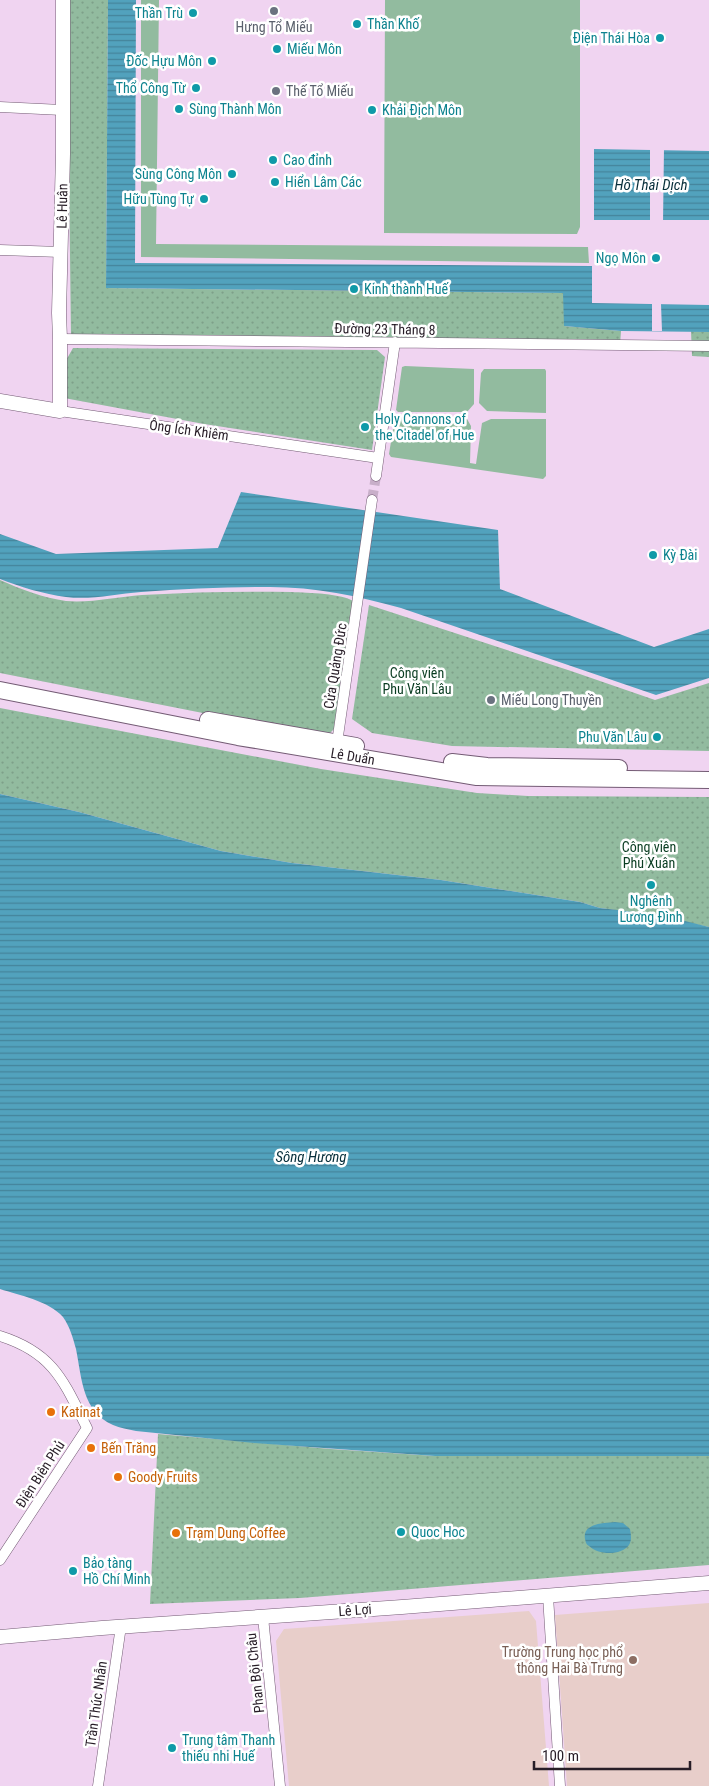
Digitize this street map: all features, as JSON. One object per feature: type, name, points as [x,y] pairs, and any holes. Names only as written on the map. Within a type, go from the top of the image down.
[{"type":"main road","name":"Lê Huân","points":[[60,411],[58,313],[63,154],[63,0]]},
{"type":"main road","name":"Ông Ích Khiêm","points":[[0,401],[60,411]]},
{"type":"main road","name":"Lê Duẩn","points":[[0,680],[210,721],[336,749],[478,777],[709,780]]},
{"type":"main road","name":"Lê Duẩn","points":[[0,690],[238,738],[460,764],[709,770]]},
{"type":"main road","name":"Lê Lợi","points":[[0,1637],[121,1626],[548,1596],[709,1582]]},
{"type":"street","points":[[0,107],[62,110]]},
{"type":"street","points":[[0,250],[61,252]]},
{"type":"street","name":"Đường 23 Tháng 8","points":[[60,339],[709,346]]},
{"type":"street","points":[[376,476],[395,342]]},
{"type":"street","name":"Ông Ích Khiêm","points":[[60,411],[378,458]]},
{"type":"street","name":"Cửa Quảng Đức","points":[[336,749],[360,594],[372,500]]},
{"type":"street","name":"Điện Biên Phủ","points":[[0,1336],[25,1347],[54,1368],[64,1382],[87,1428],[0,1560]]},
{"type":"street","points":[[548,1596],[560,1786]]},
{"type":"street","name":"Phan Bội Châu","points":[[263,1616],[280,1786]]},
{"type":"street","name":"Trần Thúc Nhẫn","points":[[98,1786],[121,1626]]},
{"type":"shaded area","name":"Trường Trung học phổ thông Hai Bà Trưng","points":[[709,1603],[709,1786],[567,1786],[555,1615]]},
{"type":"shaded area","points":[[529,1611],[536,1621],[549,1786],[289,1786],[276,1641],[284,1629]]},
{"type":"green space","points":[[67,0],[108,0],[106,288],[564,293],[564,326],[621,331],[620,345],[71,339]]},
{"type":"green space","points":[[141,0],[159,0],[156,244],[588,247],[589,263],[141,257]]},
{"type":"green space","points":[[385,0],[580,0],[580,227],[577,234],[384,233]]},
{"type":"green space","points":[[691,331],[709,332],[709,357],[692,356]]},
{"type":"green space","points":[[73,348],[377,350],[385,357],[372,450],[204,424],[64,398],[65,362]]},
{"type":"green space","points":[[402,367],[474,369],[474,404],[467,412],[398,412],[396,410]]},
{"type":"green space","points":[[484,369],[545,369],[546,413],[487,411],[479,403],[481,373]]},
{"type":"green space","points":[[396,416],[467,419],[471,426],[470,463],[476,464],[482,423],[491,419],[546,419],[546,476],[543,479],[391,457],[389,454]]},
{"type":"green space","points":[[0,580],[32,593],[66,601],[94,601],[161,594],[235,592],[315,593],[349,599],[355,602],[334,729],[329,734],[320,736],[0,673]]},
{"type":"green space","name":"Công viên Phu Văn Lâu","points":[[369,605],[655,700],[709,683],[709,751],[452,746],[372,733],[352,719]]},
{"type":"green space","name":"Công viên Phú Xuân","points":[[0,708],[321,769],[477,793],[528,796],[709,797],[709,927],[645,914],[600,908],[580,902],[441,880],[292,863],[221,851],[79,812],[0,794]]},
{"type":"green space","points":[[158,1434],[435,1456],[709,1456],[709,1565],[300,1598],[150,1604]]},
{"type":"water","points":[[108,0],[136,0],[135,263],[592,266],[592,303],[709,305],[709,332],[621,331],[564,326],[563,293],[106,288]]},
{"type":"water","name":"Hồ Thái Dịch","points":[[594,149],[709,151],[709,220],[594,220]]},
{"type":"water","points":[[241,492],[498,530],[500,589],[654,647],[709,629],[709,678],[656,695],[401,608],[320,590],[287,587],[222,588],[141,592],[75,598],[41,592],[0,579],[0,534],[56,554],[218,548]]},
{"type":"water","name":"Sông Hương","points":[[0,794],[79,812],[221,851],[292,863],[441,880],[580,902],[600,908],[661,915],[709,927],[709,1456],[435,1456],[254,1443],[136,1431],[113,1425],[103,1419],[89,1403],[85,1393],[74,1341],[63,1317],[57,1311],[42,1303],[0,1289]]},
{"type":"water","points":[[615,1522],[623,1523],[630,1529],[631,1541],[625,1549],[615,1553],[604,1553],[593,1549],[587,1544],[585,1534],[587,1530],[595,1525]]},
{"type":"pier","points":[[650,148],[664,148],[663,223],[650,223]]},
{"type":"pier","points":[[652,304],[661,304],[662,331],[652,331]]},
{"type":"tunnel","points":[[372,500],[376,476]]},
{"type":"place","name":"Hưng Tổ Miếu","points":[[274,11]]},
{"type":"place","name":"Thần Trù","points":[[193,13]]},
{"type":"place","name":"Thần Khố","points":[[357,24]]},
{"type":"place","name":"Điện Thái Hòa","points":[[660,38]]},
{"type":"place","name":"Miếu Môn","points":[[277,49]]},
{"type":"place","name":"Đốc Hựu Môn","points":[[212,61]]},
{"type":"place","name":"Thổ Công Từ","points":[[196,88]]},
{"type":"place","name":"Thế Tổ Miếu","points":[[276,91]]},
{"type":"place","name":"Sùng Thành Môn","points":[[179,109]]},
{"type":"place","name":"Khải Địch Môn","points":[[372,110]]},
{"type":"place","name":"Cao đỉnh","points":[[273,160]]},
{"type":"place","name":"Sùng Công Môn","points":[[232,174]]},
{"type":"place","name":"Hiển Lâm Các","points":[[275,182]]},
{"type":"place","name":"Hữu Tùng Tự","points":[[204,199]]},
{"type":"place","name":"Ngọ Môn","points":[[656,258]]},
{"type":"place","name":"Kinh thành Huế","points":[[354,289]]},
{"type":"place","name":"Holy Cannons of the Citadel of Hue","points":[[365,427]]},
{"type":"place","name":"Kỳ Đài","points":[[653,555]]},
{"type":"place","name":"Miếu Long Thuyền","points":[[491,700]]},
{"type":"place","name":"Phu Văn Lâu","points":[[657,737]]},
{"type":"place","name":"Nghênh Lương Đình","points":[[651,885]]},
{"type":"place","name":"Katinat","points":[[51,1412]]},
{"type":"place","name":"Bến Trăng","points":[[91,1448]]},
{"type":"place","name":"Goody Fruits","points":[[118,1477]]},
{"type":"place","name":"Quoc Hoc","points":[[401,1532]]},
{"type":"place","name":"Trạm Dung Coffee","points":[[176,1533]]},
{"type":"place","name":"Bảo tàng Hồ Chí Minh","points":[[73,1571]]},
{"type":"place","name":"Trường Trung học phổ thông Hai Bà Trưng","points":[[633,1660]]},
{"type":"place","name":"Trung tâm Thanh thiếu nhi Huế","points":[[172,1748]]}]
